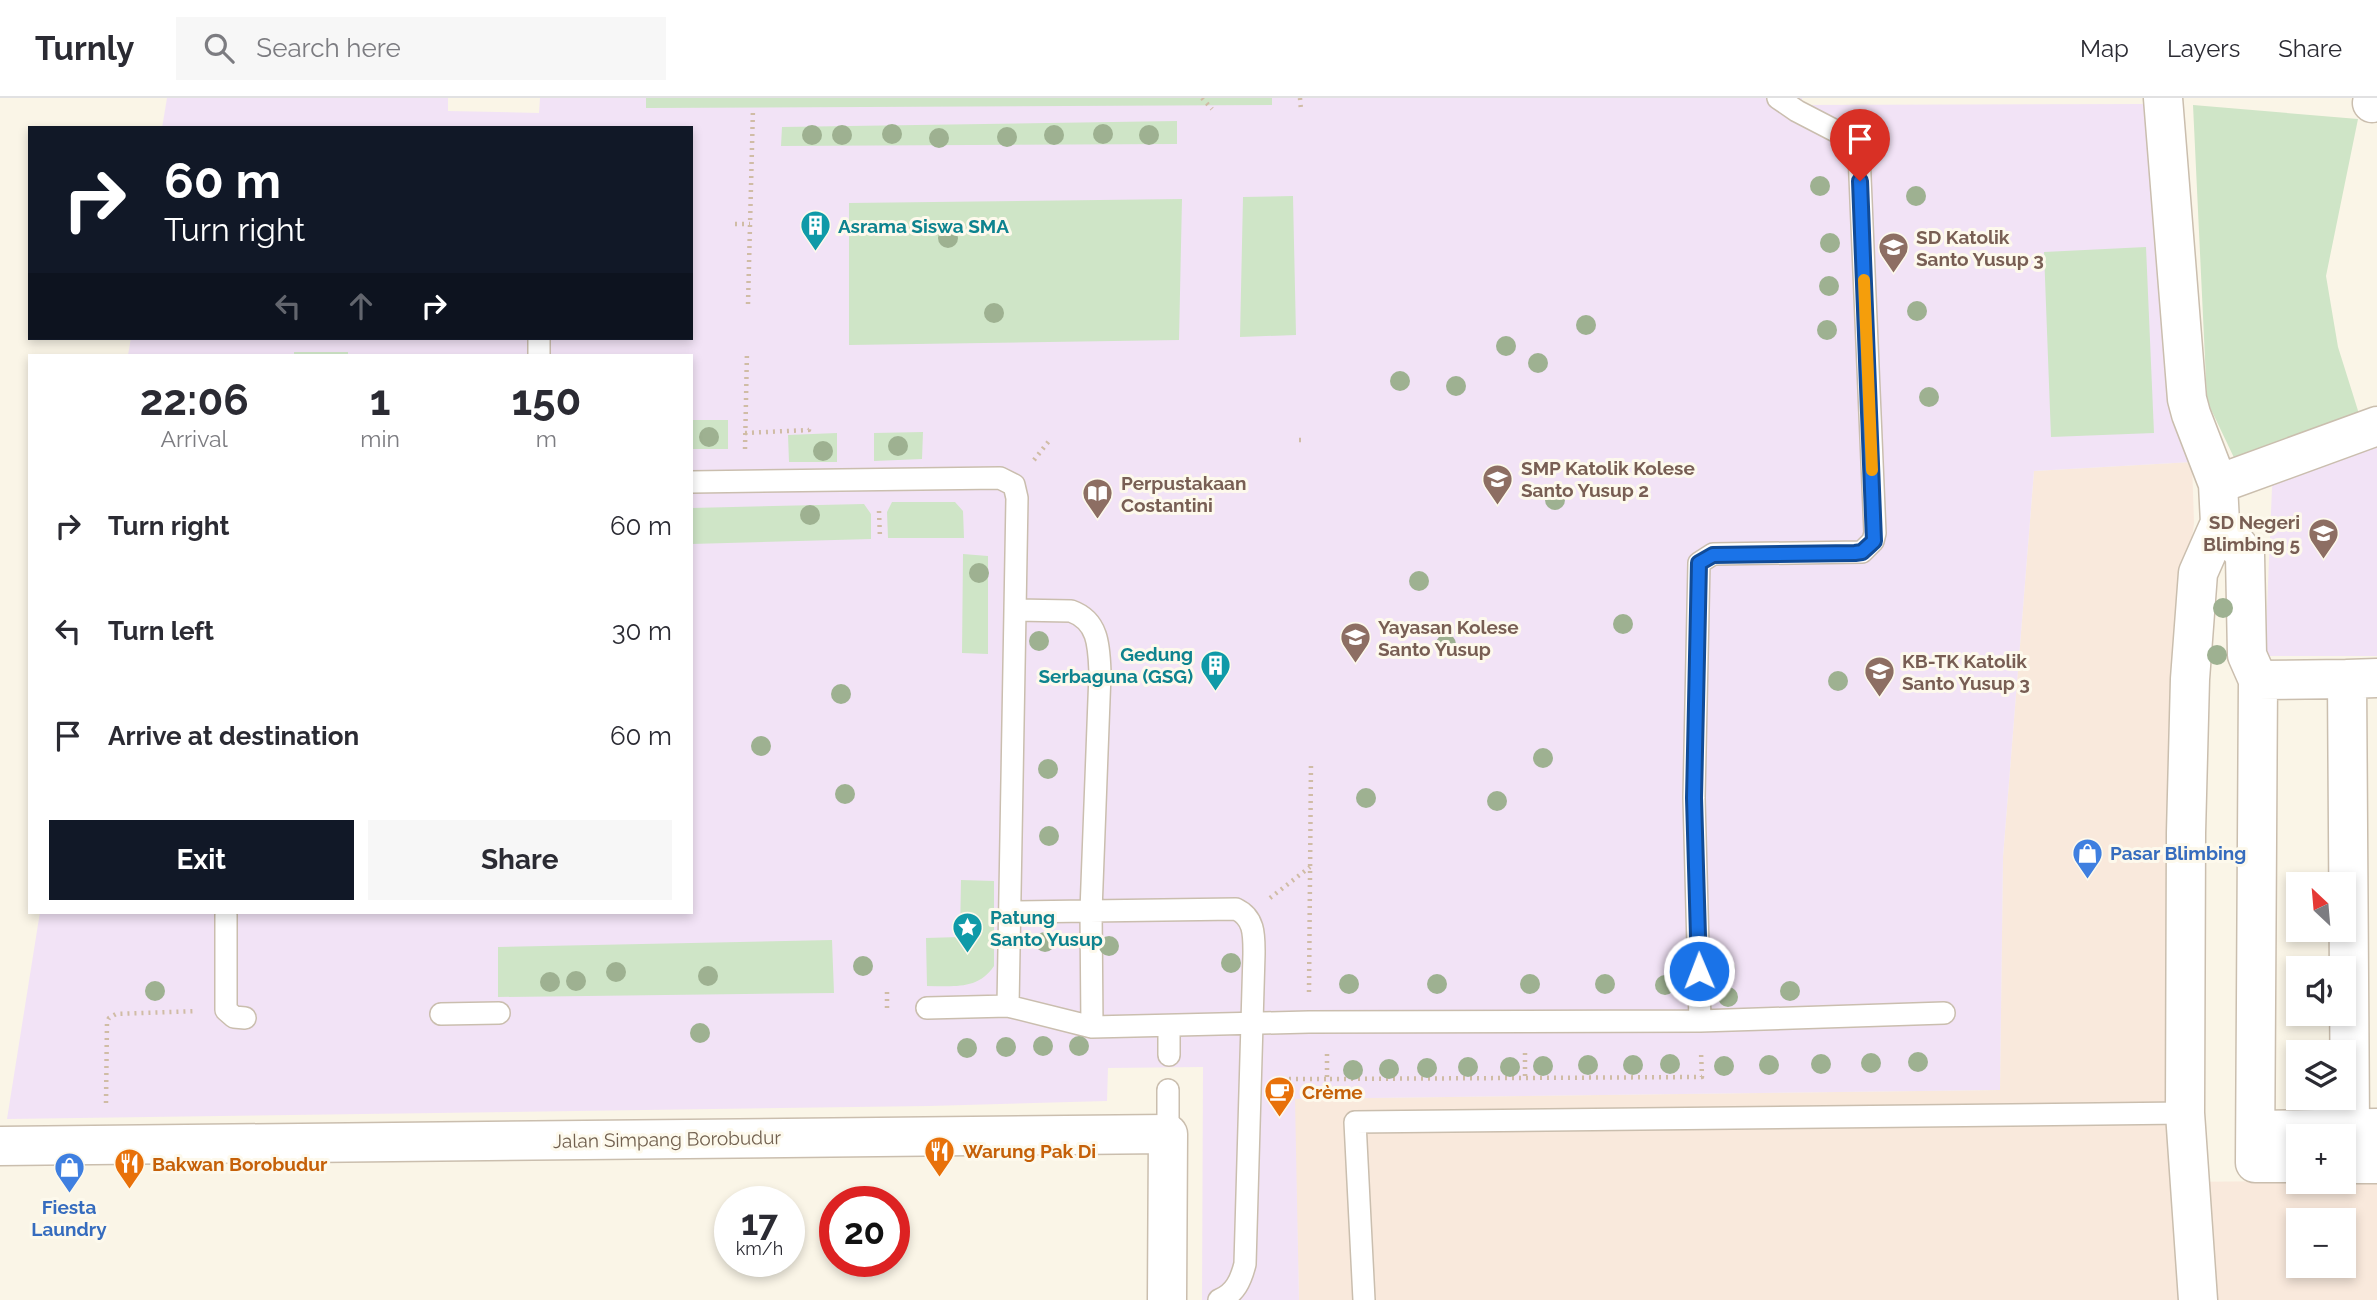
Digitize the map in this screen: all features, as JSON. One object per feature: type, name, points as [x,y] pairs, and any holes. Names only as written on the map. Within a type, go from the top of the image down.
[{"type":"street","points":[[2163,98],[2187,398],[2218,484],[2220,523],[2198,573],[2190,679],[2186,833],[2185,1112],[2198,1300]]},
{"type":"street","points":[[2218,484],[2377,426]]},
{"type":"street","points":[[2220,523],[2245,555],[2247,655],[2258,680],[2255,1163],[2286,1163]]},
{"type":"street","points":[[2258,680],[2362,679],[2357,1140],[2377,1164]]},
{"type":"street","points":[[2256,1130],[2357,1140]]},
{"type":"street","points":[[1167,1300],[1168,1133]]},
{"type":"street","name":"Jalan Simpang Borobudur","points":[[0,1146],[1168,1133]]},
{"type":"lane","points":[[1700,1021],[1694,798],[1699,563],[1713,555],[1862,552],[1874,541],[1875,533],[1859,153],[1851,139],[1777,98]]},
{"type":"lane","points":[[693,482],[1000,478],[1014,485],[1017,498],[1016,610],[1008,1006]]},
{"type":"lane","points":[[1016,610],[1070,611],[1079,614],[1088,620],[1098,641],[1100,673],[1091,911],[1092,1027]]},
{"type":"lane","points":[[1010,912],[1236,909],[1247,916],[1254,932],[1245,1264],[1241,1280],[1235,1289],[1219,1300]]},
{"type":"lane","points":[[226,915],[236,1014]]},
{"type":"lane","points":[[927,1008],[1008,1006],[1092,1027],[1318,1022],[1700,1021],[1944,1013]]},
{"type":"lane","points":[[441,1014],[499,1013]]},
{"type":"lane","points":[[1169,1026],[1169,1055]]},
{"type":"lane","points":[[1168,1090],[1168,1133]]},
{"type":"lane","points":[[1364,1300],[1355,1122],[2185,1112]]},
{"type":"path","points":[[1202,98],[1212,109]]},
{"type":"path","points":[[1300,98],[1301,110]]},
{"type":"path","points":[[748,304],[753,108]]},
{"type":"path","points":[[735,224],[750,224]]},
{"type":"path","points":[[744,481],[747,351]]},
{"type":"path","points":[[745,433],[809,430],[810,425]]},
{"type":"path","points":[[1311,761],[1310,866],[1318,1022],[1327,1079]]},
{"type":"path","points":[[1247,916],[1310,866]]},
{"type":"path","points":[[887,987],[887,1008]]},
{"type":"path","points":[[107,1146],[107,1022],[110,1018],[117,1014],[236,1014]]},
{"type":"path","points":[[1249,1079],[1702,1077],[1700,1021]]},
{"type":"shaded area","name":"Yayasan Kolese Santo Yusup","points":[[167,98],[448,98],[448,111],[539,113],[540,98],[1802,98],[1802,105],[2148,104],[2170,413],[2192,462],[2034,471],[2003,857],[2000,1090],[1295,1099],[1299,1300],[1202,1300],[1203,1067],[1108,1068],[1107,1101],[7,1119],[40,914],[693,914],[693,354],[128,354],[131,340],[693,340],[693,126],[162,126]]},
{"type":"shaded area","name":"SD Negeri Blimbing 5","points":[[2377,433],[2377,656],[2265,656],[2273,464]]},
{"type":"shaded area","name":"Pasar Blimbing","points":[[2192,462],[2194,523],[2179,644],[2175,1182],[2286,1181],[2286,1194],[2356,1194],[2356,1180],[2377,1180],[2377,1300],[1299,1300],[1294,1099],[2000,1090],[2003,857],[2034,471]]},
{"type":"green space","points":[[646,98],[1272,98],[1272,105],[646,108]]},
{"type":"green space","points":[[2193,105],[2358,119],[2326,276],[2338,347],[2360,417],[2238,466],[2207,401]]},
{"type":"green space","points":[[1177,121],[1177,144],[781,146],[782,127]]},
{"type":"green space","points":[[1293,196],[1296,335],[1240,337],[1243,197]]},
{"type":"green space","points":[[1182,199],[1179,340],[849,345],[849,203]]},
{"type":"green space","points":[[2146,247],[2154,433],[2051,437],[2044,252]]},
{"type":"green space","points":[[294,352],[348,352],[348,354]]},
{"type":"green space","points":[[693,420],[728,420],[728,449],[693,449]]},
{"type":"green space","points":[[923,432],[922,459],[874,461],[874,433]]},
{"type":"green space","points":[[837,433],[837,462],[789,462],[788,435]]},
{"type":"green space","points":[[892,502],[955,502],[963,511],[964,538],[888,538],[887,512]]},
{"type":"green space","points":[[864,504],[871,514],[871,539],[693,544],[693,508]]},
{"type":"green space","points":[[963,554],[988,556],[988,654],[962,653]]},
{"type":"green space","points":[[961,880],[994,881],[994,966],[988,974],[973,983],[927,986],[926,938],[960,937]]},
{"type":"green space","points":[[832,940],[834,993],[498,997],[498,947]]},
{"type":"slow traffic","points":[[1864,280],[1872,470]]},
{"type":"place","name":"Asrama Siswa SMA","points":[[815,253]]},
{"type":"place","name":"SD Katolik Santo Yusup 3","points":[[1893,275]]},
{"type":"place","name":"SMP Katolik Kolese Santo Yusup 2","points":[[1498,506]]},
{"type":"place","name":"Perpustakaan Costantini","points":[[1098,521]]},
{"type":"place","name":"SD Negeri Blimbing 5","points":[[2323,560]]},
{"type":"place","name":"Yayasan Kolese Santo Yusup","points":[[1355,665]]},
{"type":"place","name":"Gedung Serbaguna (GSG)","points":[[1216,692]]},
{"type":"place","name":"KB-TK Katolik Santo Yusup 3","points":[[1879,699]]},
{"type":"place","name":"Pasar Blimbing","points":[[2087,880]]},
{"type":"place","name":"Patung Santo Yusup","points":[[967,955]]},
{"type":"place","name":"Crème","points":[[1279,1119]]},
{"type":"place","name":"Warung Pak Di","points":[[940,1178]]},
{"type":"place","name":"Bakwan Borobudur","points":[[129,1191]]},
{"type":"place","name":"Fiesta Laundry","points":[[69,1195]]},
{"type":"route","points":[[1699,971],[1694,798],[1699,563],[1713,555],[1855,553],[1862,552],[1874,541],[1860,181]]}]
